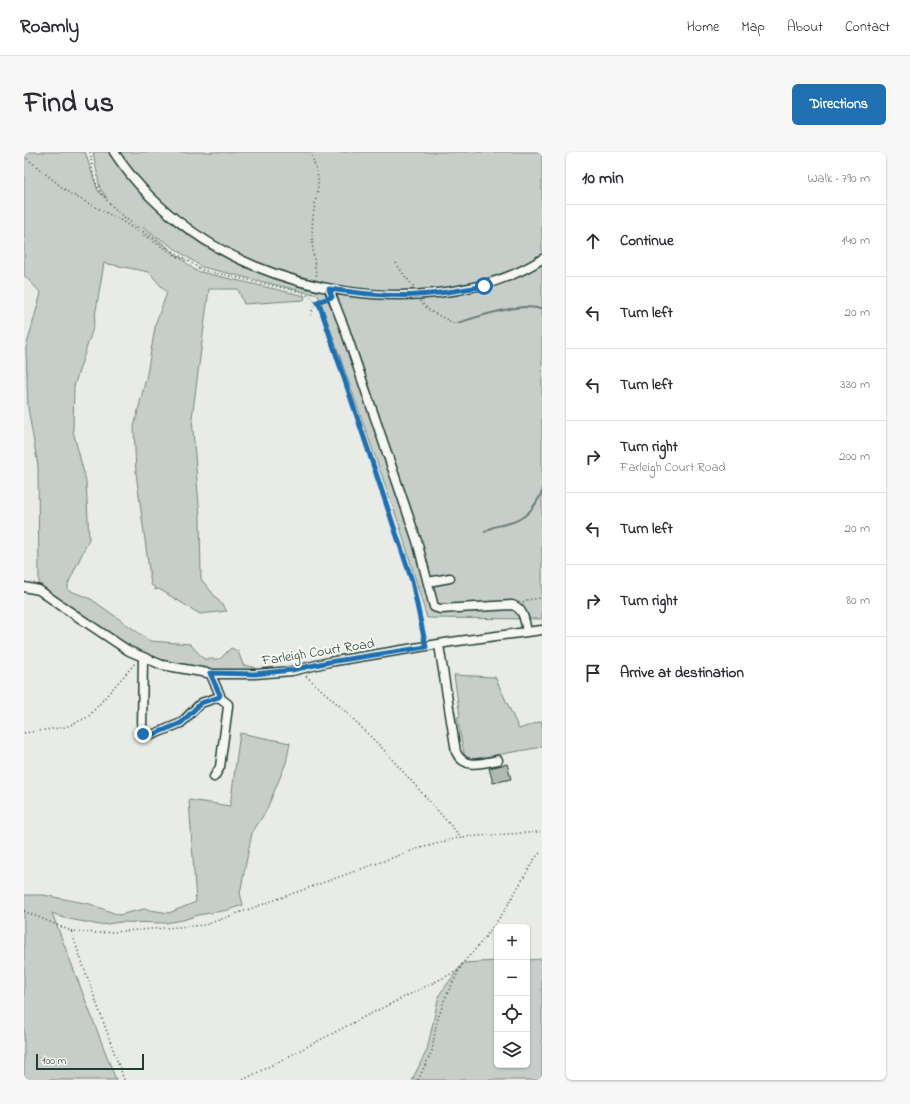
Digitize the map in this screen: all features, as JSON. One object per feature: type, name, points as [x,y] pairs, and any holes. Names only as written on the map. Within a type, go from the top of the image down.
[{"type":"street","points":[[114,152],[134,179],[155,201],[198,236],[234,256],[260,268],[319,286],[330,293],[403,295],[457,291],[484,286],[513,275],[542,258]]},
{"type":"street","points":[[330,293],[344,327],[412,526],[434,607],[440,609],[517,606],[522,613],[527,632]]},
{"type":"street","points":[[428,582],[450,578]]},
{"type":"street","name":"Farleigh Court Road","points":[[24,587],[39,590],[129,650],[162,665],[210,673],[255,674],[299,669],[329,662],[542,630]]},
{"type":"street","points":[[439,645],[456,752],[459,758],[468,764],[481,764],[498,760]]},
{"type":"street","points":[[142,656],[143,734],[152,735],[181,723],[201,703],[219,697]]},
{"type":"street","points":[[210,673],[220,695],[219,697],[228,704],[220,767],[214,777]]},
{"type":"path","points":[[90,152],[96,184],[109,202],[122,215],[139,228],[188,261],[202,270],[306,294],[320,306],[412,581],[426,647]]},
{"type":"path","points":[[311,152],[318,180],[312,229],[314,261],[319,286]]},
{"type":"path","points":[[24,156],[69,194],[120,220],[178,257],[188,261]]},
{"type":"path","points":[[311,315],[314,305],[330,293]]},
{"type":"path","points":[[517,606],[526,600],[542,598]]},
{"type":"path","points":[[24,733],[66,726],[88,716],[142,656]]},
{"type":"path","points":[[299,669],[342,708],[382,748],[461,837]]},
{"type":"path","points":[[24,912],[71,931],[99,933],[205,925],[417,849],[461,837],[540,832]]},
{"type":"path","points":[[418,1080],[432,1051],[436,1026],[445,998],[462,963],[484,940],[505,910],[535,858],[542,851]]},
{"type":"path","points":[[71,931],[124,1080]]},
{"type":"path","points":[[243,1080],[366,1016],[459,970]]},
{"type":"shaded area","points":[[24,152],[85,152],[98,191],[107,198],[100,188],[93,152],[542,152],[542,619],[427,618],[400,527],[318,295],[202,267],[143,227],[196,271],[305,296],[304,300],[244,304],[238,289],[209,289],[192,418],[200,517],[201,579],[227,611],[200,614],[159,589],[155,590],[155,587],[151,585],[136,473],[134,427],[147,374],[156,322],[167,293],[149,272],[104,263],[93,328],[74,386],[73,431],[86,481],[89,539],[68,584],[68,590],[91,599],[150,641],[190,644],[204,659],[220,659],[231,648],[238,651],[243,665],[254,667],[255,672],[200,669],[152,657],[137,651],[124,645],[102,631],[39,585],[38,466],[28,408],[26,348],[41,293],[24,275]]},
{"type":"shaded area","points":[[454,675],[495,677],[519,729],[542,721],[542,747],[468,760],[464,753],[457,717],[460,716]]},
{"type":"shaded area","points":[[240,733],[290,743],[286,763],[266,811],[252,833],[240,893],[243,905],[228,910],[165,923],[121,922],[100,925],[64,918],[52,913],[116,1080],[24,1080],[24,895],[43,895],[90,904],[119,915],[144,909],[169,913],[196,902],[189,800],[230,806]]},
{"type":"shaded area","points":[[542,959],[542,1080],[412,1080],[427,1050],[439,995],[463,963],[494,961],[494,1068],[530,1068],[530,960]]},
{"type":"building","points":[[507,764],[511,779],[493,783],[489,768]]},
{"type":"waterway","points":[[458,323],[507,309],[523,307],[542,308]]},
{"type":"waterway","points":[[485,532],[492,527],[513,522],[524,517],[536,504],[542,492]]},
{"type":"route","points":[[143,734],[152,735],[181,723],[201,703],[217,699],[220,695],[210,673],[255,674],[292,670],[329,662],[426,647],[412,581],[320,306],[317,302],[332,297],[329,289],[368,294],[417,295],[457,291],[484,286]]}]
